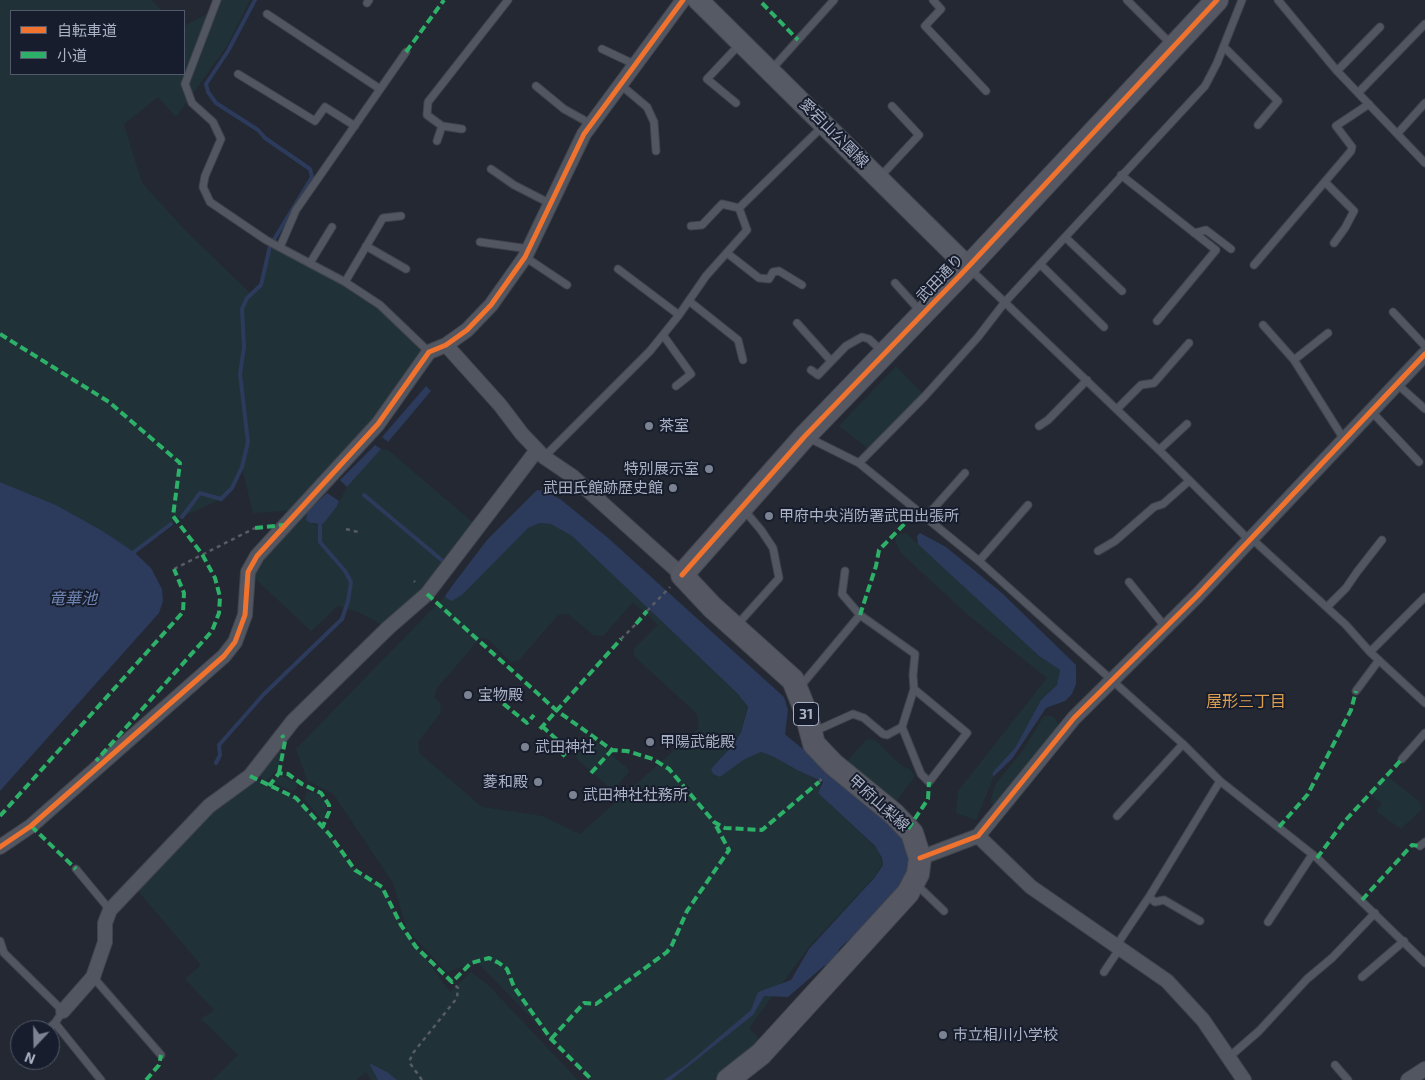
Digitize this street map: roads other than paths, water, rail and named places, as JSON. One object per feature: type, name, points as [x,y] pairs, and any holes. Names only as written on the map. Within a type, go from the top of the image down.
[{"type":"main road","name":"愛宕山公園線","points":[[698,0],[771,70],[968,267]]},
{"type":"main road","name":"武田通り","points":[[674,582],[806,436],[968,267],[1217,0]]},
{"type":"main road","name":"甲府山梨線","points":[[674,582],[735,627],[793,680],[814,744],[833,764],[894,814],[912,833],[920,858]]},
{"type":"main road","points":[[728,1080],[761,1054],[908,893],[918,874],[920,858]]},
{"type":"street","points":[[0,847],[31,826],[224,656],[235,642],[244,615],[248,572],[257,556],[378,424],[429,352],[446,345],[467,330],[490,305],[527,253],[584,134],[622,86],[683,0]]},
{"type":"street","points":[[446,345],[500,405],[540,454],[572,476],[674,582]]},
{"type":"street","points":[[920,858],[978,836],[1074,718],[1166,628],[1345,441],[1425,354]]},
{"type":"street","points":[[59,1017],[93,977],[105,942],[105,923],[110,910],[209,806],[250,776],[293,721],[388,628],[426,594],[540,454]]},
{"type":"street","points":[[978,836],[1031,887],[1167,981],[1203,1020],[1244,1080]]},
{"type":"street","points":[[1411,1079],[1425,1069]]},
{"type":"lane","points":[[217,0],[185,84],[192,103],[213,122],[221,139],[205,176],[203,187],[210,202],[266,240],[345,282],[380,306],[429,352]]},
{"type":"lane","points":[[462,129],[442,126],[428,115],[428,102],[508,0]]},
{"type":"lane","points":[[771,70],[834,0]]},
{"type":"lane","points":[[933,0],[941,9],[925,26],[986,91]]},
{"type":"lane","points":[[1127,0],[1173,46]]},
{"type":"lane","points":[[860,463],[926,396],[978,337],[1005,302],[1205,86],[1224,46],[1242,0]]},
{"type":"lane","points":[[1278,0],[1337,71],[1425,163]]},
{"type":"lane","points":[[267,14],[380,89]]},
{"type":"lane","points":[[1358,92],[1425,24]]},
{"type":"lane","points":[[1337,71],[1380,27]]},
{"type":"lane","points":[[736,103],[707,79],[742,42]]},
{"type":"lane","points":[[1224,46],[1278,101],[1258,125]]},
{"type":"lane","points":[[602,50],[637,65]]},
{"type":"lane","points":[[279,247],[296,210],[406,52]]},
{"type":"lane","points":[[238,74],[315,121],[325,107],[355,126]]},
{"type":"lane","points":[[536,86],[564,109],[591,124]]},
{"type":"lane","points":[[622,86],[647,107],[654,122],[656,151]]},
{"type":"lane","points":[[1398,134],[1425,103]]},
{"type":"lane","points":[[1254,265],[1325,182],[1352,147],[1336,126],[1369,104]]},
{"type":"lane","points":[[878,178],[919,135],[892,106]]},
{"type":"lane","points":[[739,208],[825,125]]},
{"type":"lane","points":[[438,141],[442,126]]},
{"type":"lane","points":[[491,169],[514,185],[552,204]]},
{"type":"lane","points":[[1121,175],[1216,250],[1156,321]]},
{"type":"lane","points":[[1325,182],[1354,211],[1345,228],[1334,242]]},
{"type":"lane","points":[[691,226],[702,225],[722,204],[739,208]]},
{"type":"lane","points":[[540,454],[650,352],[706,276],[747,230],[739,208]]},
{"type":"lane","points":[[345,282],[383,218],[401,216]]},
{"type":"lane","points":[[310,263],[332,227]]},
{"type":"lane","points":[[1194,233],[1206,230],[1231,249]]},
{"type":"lane","points":[[1065,237],[1122,290]]},
{"type":"lane","points":[[480,242],[527,253],[567,285]]},
{"type":"lane","points":[[366,246],[406,268]]},
{"type":"lane","points":[[727,253],[759,278],[769,279],[772,272],[779,271],[802,286]]},
{"type":"lane","points":[[1040,264],[1104,327]]},
{"type":"lane","points":[[968,267],[1117,409],[1188,481],[1327,608],[1370,652],[1425,703]]},
{"type":"lane","points":[[618,269],[679,315]]},
{"type":"lane","points":[[896,283],[923,314]]},
{"type":"lane","points":[[689,301],[738,340],[742,360]]},
{"type":"lane","points":[[1393,312],[1425,346]]},
{"type":"lane","points":[[797,324],[831,361]]},
{"type":"lane","points":[[1263,325],[1294,360],[1345,441]]},
{"type":"lane","points":[[1294,360],[1328,333]]},
{"type":"lane","points":[[663,335],[690,374],[676,386]]},
{"type":"lane","points":[[812,370],[818,375],[846,346],[862,337],[869,339],[885,354]]},
{"type":"lane","points":[[1117,409],[1141,385],[1154,383],[1189,343]]},
{"type":"lane","points":[[1039,426],[1048,420],[1087,380]]},
{"type":"lane","points":[[1398,384],[1425,409]]},
{"type":"lane","points":[[1372,412],[1419,462]]},
{"type":"lane","points":[[1159,450],[1187,424]]},
{"type":"lane","points":[[806,436],[860,463],[979,561],[1183,744],[1220,780],[1312,856],[1375,913],[1425,963]]},
{"type":"lane","points":[[926,517],[965,474]]},
{"type":"lane","points":[[1098,551],[1115,541],[1154,507],[1163,504],[1188,481]]},
{"type":"lane","points":[[979,561],[1028,505]]},
{"type":"lane","points":[[735,627],[779,578],[773,548],[762,530],[742,507]]},
{"type":"lane","points":[[1327,608],[1346,588],[1382,540]]},
{"type":"lane","points":[[845,571],[842,594],[860,615],[915,654],[914,689],[902,727],[921,774],[929,782],[967,733],[914,689]]},
{"type":"lane","points":[[1128,582],[1166,628]]},
{"type":"lane","points":[[1370,652],[1425,597]]},
{"type":"lane","points":[[797,690],[860,615]]},
{"type":"lane","points":[[1356,692],[1379,660]]},
{"type":"lane","points":[[811,733],[853,714],[864,718],[883,734],[887,735],[902,727]]},
{"type":"lane","points":[[1402,759],[1425,733]]},
{"type":"lane","points":[[1116,816],[1183,744]]},
{"type":"lane","points":[[1104,972],[1220,780]]},
{"type":"lane","points":[[1268,922],[1312,856]]},
{"type":"lane","points":[[76,869],[110,910]]},
{"type":"lane","points":[[914,882],[944,911]]},
{"type":"lane","points":[[1149,897],[1155,902],[1164,900],[1200,922]]},
{"type":"lane","points":[[1228,1058],[1259,1031],[1307,979],[1332,958],[1375,913]]},
{"type":"lane","points":[[0,941],[4,953],[59,1017],[101,1080]]},
{"type":"lane","points":[[1362,977],[1404,941]]},
{"type":"lane","points":[[93,977],[161,1055]]},
{"type":"lane","points":[[56,1020],[59,1017]]},
{"type":"lane","points":[[1335,1065],[1348,1080]]},
{"type":"water","points":[[426,386],[431,391],[388,442],[382,437]]},
{"type":"water","points":[[375,445],[381,449],[347,487],[340,480]]},
{"type":"water","name":"竜華池","points":[[0,482],[56,505],[101,530],[134,552],[151,568],[162,589],[163,601],[159,613],[0,791]]},
{"type":"water","points":[[537,490],[545,491],[560,499],[607,537],[784,697],[788,710],[785,734],[894,823],[904,838],[912,863],[893,899],[840,948],[831,964],[824,966],[788,997],[764,996],[753,1015],[671,1080],[664,1080],[686,1065],[751,1010],[758,992],[791,980],[809,949],[875,877],[883,865],[882,858],[875,846],[818,793],[823,782],[774,757],[761,752],[745,759],[720,777],[713,774],[711,769],[732,746],[741,732],[748,707],[737,693],[572,536],[551,524],[540,523],[528,528],[463,594],[452,601],[446,598],[445,596],[487,540]]},
{"type":"water","points":[[327,493],[339,501],[337,506],[323,524],[310,523],[306,520],[307,512]]},
{"type":"water","points":[[920,533],[946,547],[1003,594],[1076,665],[1076,684],[1072,694],[1065,701],[1046,708],[1012,759],[994,776],[992,775],[994,771],[1015,748],[1041,700],[1057,685],[1060,670],[1039,656],[918,544],[917,536]]},
{"type":"water","points":[[369,1063],[387,1072],[397,1080],[378,1080]]},
{"type":"waterway","points":[[182,517],[200,493],[221,499],[232,488],[242,467],[248,442],[240,374],[244,347],[242,309],[247,298],[261,285],[270,246],[312,177],[310,169],[265,138],[258,130],[216,103],[208,92],[206,84],[228,51],[255,0]]},
{"type":"waterway","points":[[364,495],[444,562]]},
{"type":"waterway","points":[[134,552],[171,524]]},
{"type":"waterway","points":[[216,763],[220,755],[219,745],[264,694],[342,619],[348,601],[351,582],[345,571],[320,542],[320,525]]},
{"type":"place","name":"茶室","points":[[649,426]]},
{"type":"place","name":"特別展示室","points":[[709,469]]},
{"type":"place","name":"武田氏館跡歴史館","points":[[673,488]]},
{"type":"place","name":"甲府中央消防署武田出張所","points":[[769,516]]},
{"type":"place","name":"宝物殿","points":[[468,695]]},
{"type":"place","name":"甲陽武能殿","points":[[650,742]]},
{"type":"place","name":"武田神社","points":[[525,747]]},
{"type":"place","name":"菱和殿","points":[[538,782]]},
{"type":"place","name":"武田神社社務所","points":[[573,795]]},
{"type":"place","name":"市立相川小学校","points":[[943,1035]]},
{"type":"district","name":"屋形三丁目","points":[[1246,702]]}]
